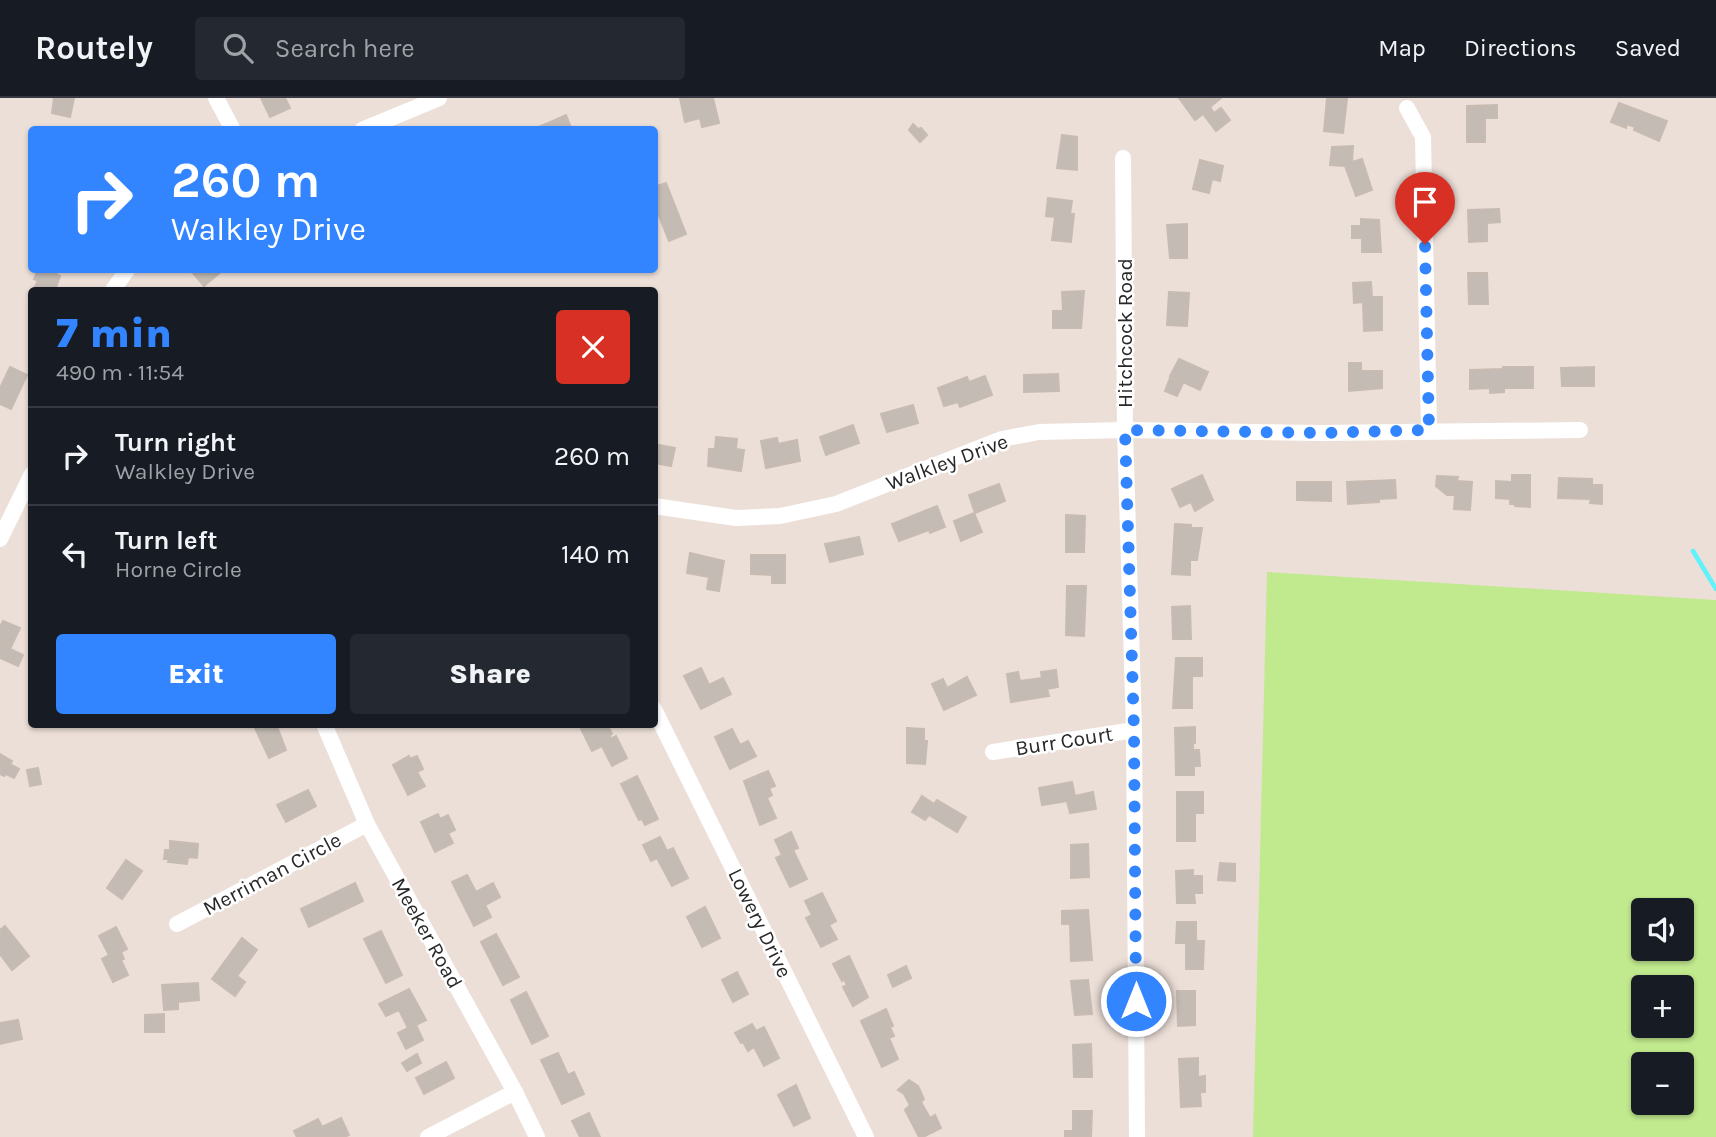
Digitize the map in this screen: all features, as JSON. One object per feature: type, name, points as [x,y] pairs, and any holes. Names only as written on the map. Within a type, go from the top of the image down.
[{"type":"street","points":[[216,98],[231,126]]},
{"type":"street","points":[[372,126],[439,98]]},
{"type":"street","points":[[1407,108],[1423,137],[1429,430]]},
{"type":"street","name":"Hitchcock Road","points":[[1124,158],[1125,430],[1134,730],[1137,1137]]},
{"type":"street","name":"Walkley Drive","points":[[658,507],[736,517],[780,516],[836,504],[1002,439],[1039,432],[1580,430]]},
{"type":"street","points":[[0,539],[28,482]]},
{"type":"street","name":"Lowery Drive","points":[[658,717],[866,1137]]},
{"type":"street","name":"Meeker Road","points":[[326,728],[366,824],[515,1092],[537,1137]]},
{"type":"street","name":"Burr Court","points":[[993,751],[1134,730]]},
{"type":"street","name":"Merriman Circle","points":[[177,924],[366,824]]},
{"type":"street","points":[[428,1137],[515,1092]]},
{"type":"green space","points":[[1267,572],[1716,600],[1716,1137],[1253,1137]]},
{"type":"building","points":[[54,98],[74,98],[70,117],[52,113]]},
{"type":"building","points":[[261,98],[285,98],[290,108],[270,117]]},
{"type":"building","points":[[680,98],[713,98],[719,123],[702,127],[700,118],[685,122]]},
{"type":"building","points":[[1179,98],[1221,98],[1210,107],[1214,113],[1221,108],[1230,120],[1216,131],[1203,114],[1195,120]]},
{"type":"building","points":[[1327,98],[1347,99],[1343,133],[1324,131]]},
{"type":"building","points":[[1619,103],[1667,121],[1659,141],[1634,130],[1635,127],[1627,124],[1626,128],[1611,122]]},
{"type":"building","points":[[1497,105],[1497,118],[1485,118],[1485,142],[1467,142],[1467,106]]},
{"type":"building","points":[[566,115],[570,126],[541,126]]},
{"type":"building","points":[[913,124],[927,135],[920,142],[909,130]]},
{"type":"building","points":[[1062,135],[1077,137],[1077,170],[1057,168]]},
{"type":"building","points":[[1353,146],[1352,162],[1362,159],[1372,190],[1356,196],[1345,166],[1330,165],[1332,147]]},
{"type":"building","points":[[1200,160],[1223,166],[1220,181],[1212,179],[1209,193],[1193,189]]},
{"type":"building","points":[[666,183],[686,234],[669,241],[658,213],[658,186]]},
{"type":"building","points":[[1048,198],[1072,201],[1070,214],[1074,214],[1071,242],[1052,240],[1055,217],[1046,216]]},
{"type":"building","points":[[1499,209],[1500,222],[1487,223],[1487,241],[1469,242],[1468,210]]},
{"type":"building","points":[[1361,219],[1379,220],[1381,252],[1362,252],[1362,238],[1352,238],[1352,226],[1361,226]]},
{"type":"building","points":[[1187,224],[1187,258],[1170,258],[1167,225]]},
{"type":"building","points":[[37,273],[56,273],[60,276],[56,287],[35,287],[38,281],[34,279]]},
{"type":"building","points":[[193,273],[219,273],[204,286]]},
{"type":"building","points":[[1468,273],[1487,273],[1488,304],[1469,304]]},
{"type":"building","points":[[1371,282],[1372,297],[1382,297],[1382,330],[1364,331],[1363,302],[1354,303],[1353,283]]},
{"type":"building","points":[[1084,291],[1081,328],[1053,328],[1053,311],[1063,311],[1062,292]]},
{"type":"building","points":[[1169,292],[1189,293],[1187,326],[1167,325]]},
{"type":"building","points":[[1179,359],[1208,372],[1200,390],[1170,376]]},
{"type":"building","points":[[1349,363],[1361,363],[1361,371],[1382,371],[1382,388],[1349,391]]},
{"type":"building","points":[[10,367],[27,375],[11,409],[0,404],[0,388]]},
{"type":"building","points":[[1533,367],[1533,388],[1504,388],[1504,392],[1490,393],[1490,388],[1470,389],[1470,370]]},
{"type":"building","points":[[1594,367],[1594,386],[1562,386],[1561,368]]},
{"type":"building","points":[[1058,374],[1059,391],[1024,392],[1024,375]]},
{"type":"building","points":[[985,376],[992,395],[960,407],[958,402],[944,406],[938,388],[967,377],[969,382]]},
{"type":"building","points":[[1170,378],[1183,383],[1177,396],[1165,391]]},
{"type":"building","points":[[913,405],[918,423],[887,432],[881,414]]},
{"type":"building","points":[[853,425],[859,443],[826,455],[820,437]]},
{"type":"building","points":[[716,437],[737,439],[736,449],[744,450],[741,471],[708,466],[709,449],[715,449]]},
{"type":"building","points":[[777,438],[778,444],[797,440],[800,461],[766,468],[761,441]]},
{"type":"building","points":[[658,445],[675,448],[671,466],[658,464]]},
{"type":"building","points":[[1202,475],[1213,500],[1195,511],[1191,502],[1180,507],[1172,489]]},
{"type":"building","points":[[1512,475],[1530,475],[1530,507],[1515,506],[1510,504],[1510,499],[1496,498],[1496,481],[1512,482]]},
{"type":"building","points":[[1437,476],[1458,477],[1457,481],[1472,482],[1470,510],[1454,509],[1455,495],[1447,495],[1436,486]]},
{"type":"building","points":[[1559,478],[1592,479],[1592,485],[1602,485],[1602,504],[1590,503],[1591,499],[1558,498]]},
{"type":"building","points":[[1395,480],[1396,498],[1348,504],[1347,482]]},
{"type":"building","points":[[1297,482],[1331,482],[1331,501],[1297,500]]},
{"type":"building","points":[[999,484],[1005,501],[975,513],[969,495]]},
{"type":"building","points":[[937,506],[945,527],[899,541],[892,524]]},
{"type":"building","points":[[974,513],[982,532],[961,541],[954,521]]},
{"type":"building","points":[[1066,515],[1085,516],[1084,552],[1066,552]]},
{"type":"building","points":[[1175,524],[1202,528],[1197,560],[1190,560],[1190,575],[1172,574]]},
{"type":"building","points":[[859,537],[863,554],[830,562],[825,544]]},
{"type":"building","points":[[690,553],[724,561],[719,591],[707,589],[709,577],[687,573]]},
{"type":"building","points":[[751,555],[785,555],[785,583],[772,583],[772,575],[751,574]]},
{"type":"building","points":[[1067,586],[1086,586],[1084,636],[1066,635]]},
{"type":"building","points":[[1190,606],[1191,639],[1173,639],[1172,607]]},
{"type":"building","points":[[3,621],[20,628],[10,649],[23,655],[18,666],[0,658],[0,627]]},
{"type":"building","points":[[1176,658],[1202,658],[1202,676],[1192,676],[1192,708],[1173,708]]},
{"type":"building","points":[[701,668],[709,685],[723,678],[731,694],[701,709],[684,676]]},
{"type":"building","points":[[1056,670],[1058,687],[1047,689],[1049,696],[1011,702],[1007,674],[1018,672],[1020,681],[1042,678],[1041,672]]},
{"type":"building","points":[[967,677],[976,695],[944,710],[932,684],[943,679],[947,688]]},
{"type":"building","points":[[1195,727],[1193,750],[1199,750],[1200,766],[1194,766],[1194,775],[1176,775],[1175,728]]},
{"type":"building","points":[[255,728],[278,728],[286,750],[269,758]]},
{"type":"building","points":[[609,728],[611,739],[616,736],[627,758],[612,766],[602,746],[592,751],[581,729]]},
{"type":"building","points":[[907,728],[924,729],[924,741],[927,741],[925,764],[907,763]]},
{"type":"building","points":[[732,729],[740,745],[748,741],[756,756],[730,769],[715,737]]},
{"type":"building","points":[[0,754],[19,769],[14,778],[0,774]]},
{"type":"building","points":[[409,756],[410,759],[417,756],[423,769],[417,772],[425,786],[408,795],[393,765]]},
{"type":"building","points":[[38,768],[41,784],[30,786],[27,770]]},
{"type":"building","points":[[768,771],[775,786],[769,788],[772,795],[767,798],[776,818],[760,825],[744,781]]},
{"type":"building","points":[[637,776],[658,819],[645,825],[642,819],[639,820],[621,784]]},
{"type":"building","points":[[1072,782],[1075,796],[1093,792],[1096,809],[1070,813],[1067,801],[1042,805],[1039,788]]},
{"type":"building","points":[[308,790],[316,806],[286,822],[277,805]]},
{"type":"building","points":[[1177,792],[1203,792],[1203,813],[1195,813],[1195,841],[1177,841]]},
{"type":"building","points":[[922,796],[934,804],[937,800],[966,817],[957,832],[929,815],[925,820],[912,812]]},
{"type":"building","points":[[438,814],[440,819],[448,815],[455,830],[448,833],[453,843],[435,852],[421,822]]},
{"type":"building","points":[[791,832],[798,848],[793,850],[807,879],[790,887],[776,858],[782,855],[775,840]]},
{"type":"building","points":[[660,837],[667,851],[673,848],[688,878],[672,886],[657,858],[651,861],[643,845]]},
{"type":"building","points":[[170,841],[198,844],[197,858],[188,857],[187,864],[168,862],[169,859],[164,859],[165,850],[170,850]]},
{"type":"building","points":[[1088,844],[1089,877],[1071,878],[1071,845]]},
{"type":"building","points":[[126,860],[142,871],[122,899],[107,888]]},
{"type":"building","points":[[1220,863],[1235,864],[1235,881],[1218,880]]},
{"type":"building","points":[[1193,870],[1193,876],[1202,876],[1202,893],[1194,893],[1195,903],[1177,903],[1176,871]]},
{"type":"building","points":[[467,875],[476,892],[493,883],[500,897],[485,905],[491,917],[474,926],[452,882]]},
{"type":"building","points":[[355,883],[363,901],[309,927],[301,909]]},
{"type":"building","points":[[822,893],[836,921],[829,925],[837,939],[821,947],[806,918],[812,915],[805,901]]},
{"type":"building","points":[[705,907],[720,938],[702,947],[687,917]]},
{"type":"building","points":[[1088,910],[1092,960],[1071,961],[1070,924],[1062,924],[1062,911]]},
{"type":"building","points":[[1177,922],[1196,922],[1196,941],[1204,941],[1203,969],[1186,969],[1186,943],[1176,943]]},
{"type":"building","points":[[5,926],[29,956],[12,970],[0,954],[0,930]]},
{"type":"building","points":[[116,927],[127,949],[121,952],[124,959],[121,960],[128,975],[113,982],[102,959],[109,955],[99,936]]},
{"type":"building","points":[[381,931],[402,975],[386,983],[364,939]]},
{"type":"building","points":[[496,934],[519,977],[503,985],[481,942]]},
{"type":"building","points":[[242,938],[257,950],[237,976],[245,982],[235,996],[212,979]]},
{"type":"building","points":[[849,956],[868,997],[853,1006],[843,987],[847,985],[833,964]]},
{"type":"building","points":[[906,966],[911,978],[893,987],[888,975]]},
{"type":"building","points":[[737,972],[748,994],[733,1002],[722,980]]},
{"type":"building","points":[[1088,980],[1092,1014],[1075,1015],[1071,981]]},
{"type":"building","points":[[198,983],[199,1000],[178,1002],[178,1009],[164,1010],[162,985]]},
{"type":"building","points":[[409,989],[426,1020],[416,1025],[423,1040],[406,1049],[398,1033],[408,1028],[399,1010],[386,1016],[379,1004]]},
{"type":"building","points":[[1177,991],[1195,991],[1195,1025],[1178,1026]]},
{"type":"building","points":[[526,992],[548,1036],[532,1044],[511,1000]]},
{"type":"building","points":[[886,1009],[893,1026],[890,1027],[894,1036],[889,1038],[898,1059],[882,1067],[861,1021]]},
{"type":"building","points":[[164,1014],[164,1032],[145,1032],[145,1015]]},
{"type":"building","points":[[18,1020],[22,1039],[0,1044],[0,1023]]},
{"type":"building","points":[[752,1024],[756,1031],[764,1027],[779,1058],[764,1066],[754,1047],[748,1051],[735,1033]]},
{"type":"building","points":[[1091,1044],[1092,1077],[1074,1077],[1073,1045]]},
{"type":"building","points":[[558,1053],[568,1075],[574,1072],[584,1094],[562,1104],[541,1060]]},
{"type":"building","points":[[417,1054],[421,1063],[407,1071],[402,1063]]},
{"type":"building","points":[[1198,1058],[1198,1077],[1205,1076],[1205,1092],[1200,1092],[1201,1106],[1181,1107],[1179,1059]]},
{"type":"building","points":[[446,1062],[454,1078],[424,1094],[416,1078]]},
{"type":"building","points":[[909,1080],[918,1086],[924,1099],[921,1102],[930,1118],[935,1115],[941,1128],[923,1137],[919,1137],[905,1110],[910,1105],[904,1094],[898,1090]]},
{"type":"building","points":[[796,1085],[810,1118],[794,1126],[778,1095]]},
{"type":"building","points":[[1073,1111],[1092,1111],[1091,1137],[1065,1137],[1065,1131],[1073,1131]]},
{"type":"building","points":[[589,1113],[600,1137],[580,1137],[572,1121]]},
{"type":"building","points":[[341,1118],[349,1135],[344,1137],[297,1137],[294,1131],[318,1119],[322,1127]]},
{"type":"waterway","points":[[1693,551],[1716,589]]},
{"type":"route","points":[[1136,1001],[1134,730],[1125,430],[1321,433],[1429,430],[1425,244]]}]
